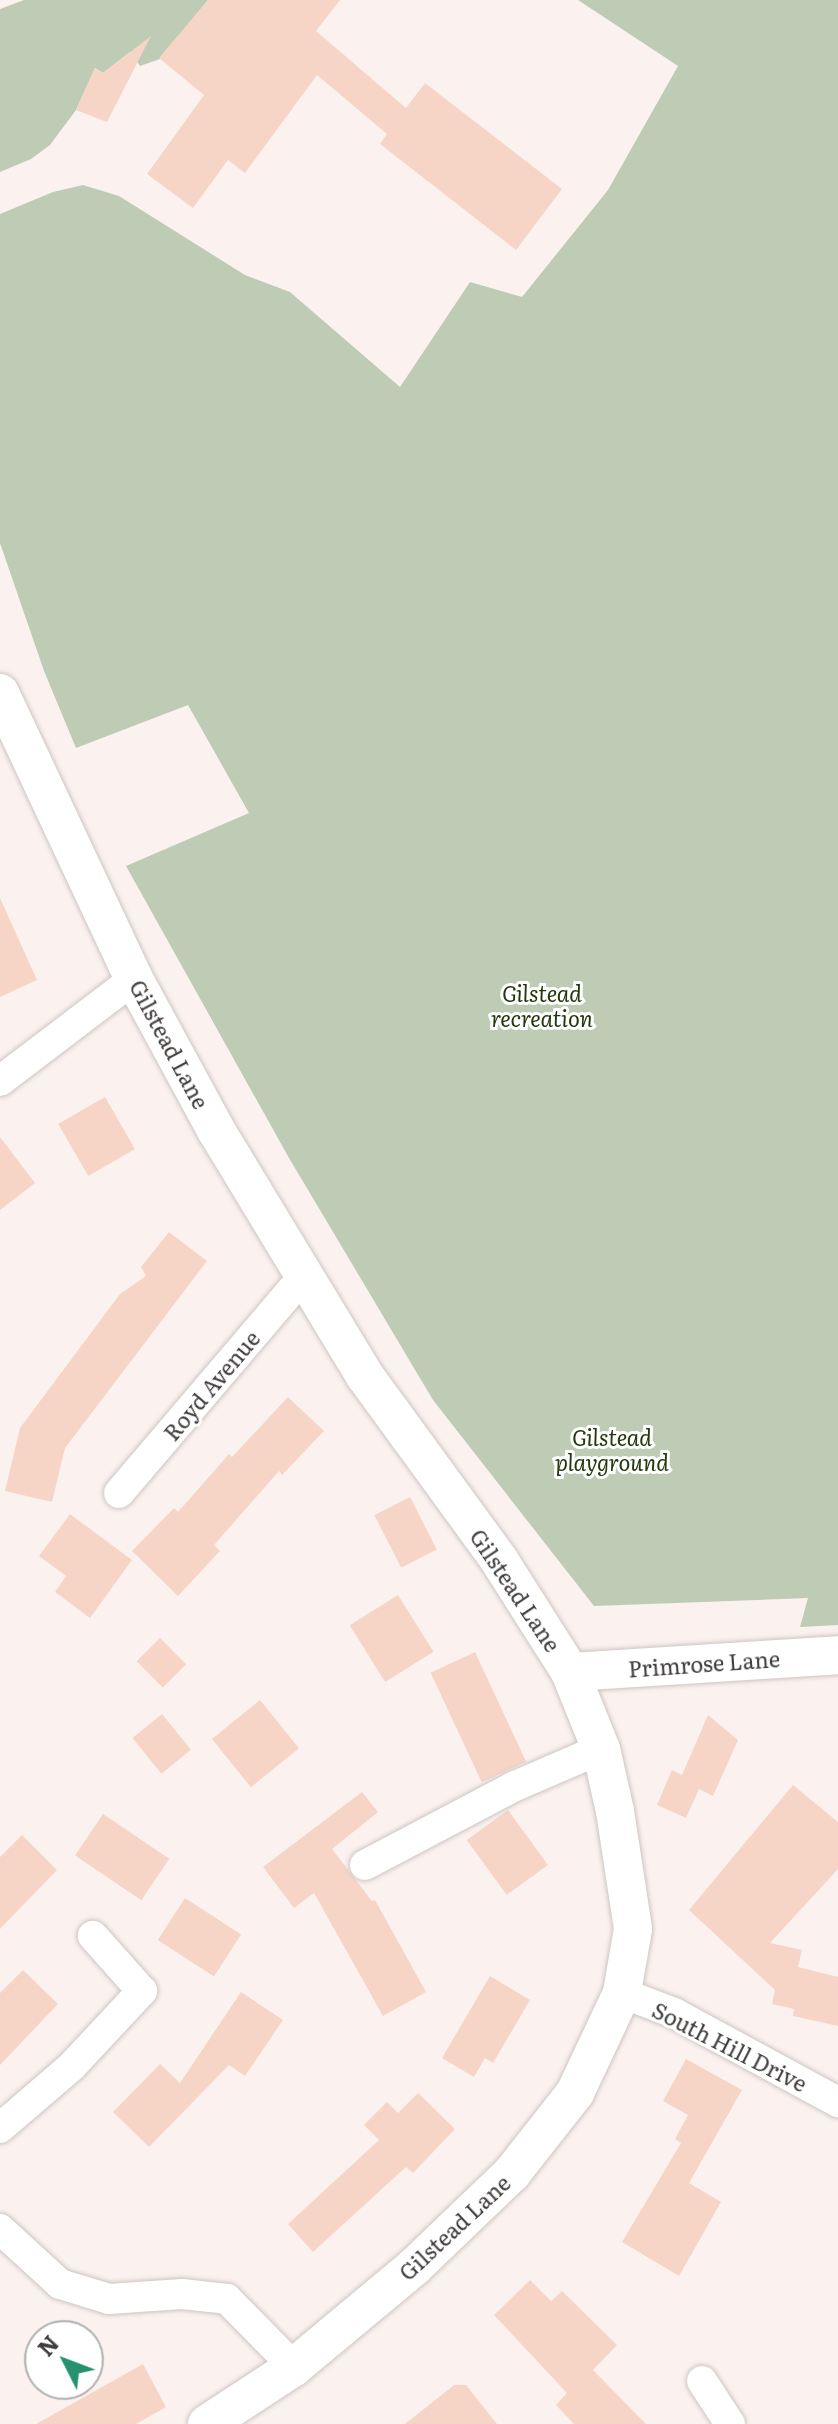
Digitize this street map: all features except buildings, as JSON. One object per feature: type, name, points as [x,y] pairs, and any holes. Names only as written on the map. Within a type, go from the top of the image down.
[{"type":"street","name":"Gilstead Lane","points":[[0,693],[134,979],[216,1130],[365,1376],[499,1560],[570,1672],[601,1749],[615,1811],[633,1929],[622,1993],[575,2093],[512,2173],[414,2267],[294,2367],[207,2424]]},
{"type":"street","points":[[0,1081],[134,979]]},
{"type":"street","name":"Royd Avenue","points":[[119,1493],[303,1277]]},
{"type":"street","name":"Primrose Lane","points":[[570,1672],[838,1655]]},
{"type":"street","points":[[365,1865],[448,1825],[515,1786],[601,1749]]},
{"type":"street","points":[[0,2128],[72,2066],[142,1991],[93,1936]]},
{"type":"street","name":"South Hill Drive","points":[[622,1993],[674,2013],[838,2102]]},
{"type":"street","points":[[0,2229],[60,2284],[109,2299],[182,2294],[227,2299],[294,2367]]},
{"type":"street","points":[[702,2381],[730,2424]]},
{"type":"green space","points":[[24,0],[208,0],[160,59],[140,66],[130,52],[103,73],[95,68],[76,110],[50,145],[31,159],[0,172],[0,9]]},
{"type":"green space","points":[[578,0],[838,0],[838,1625],[800,1627],[808,1598],[594,1606],[433,1400],[289,1158],[126,866],[249,813],[188,705],[76,748],[44,671],[0,543],[0,214],[53,192],[83,185],[119,196],[245,275],[290,292],[400,387],[470,282],[522,297],[608,190],[678,66]]},
{"type":"park label","name":"Gilstead recreation","points":[[542,1004]]},
{"type":"park label","name":"Gilstead playground","points":[[612,1448]]}]
